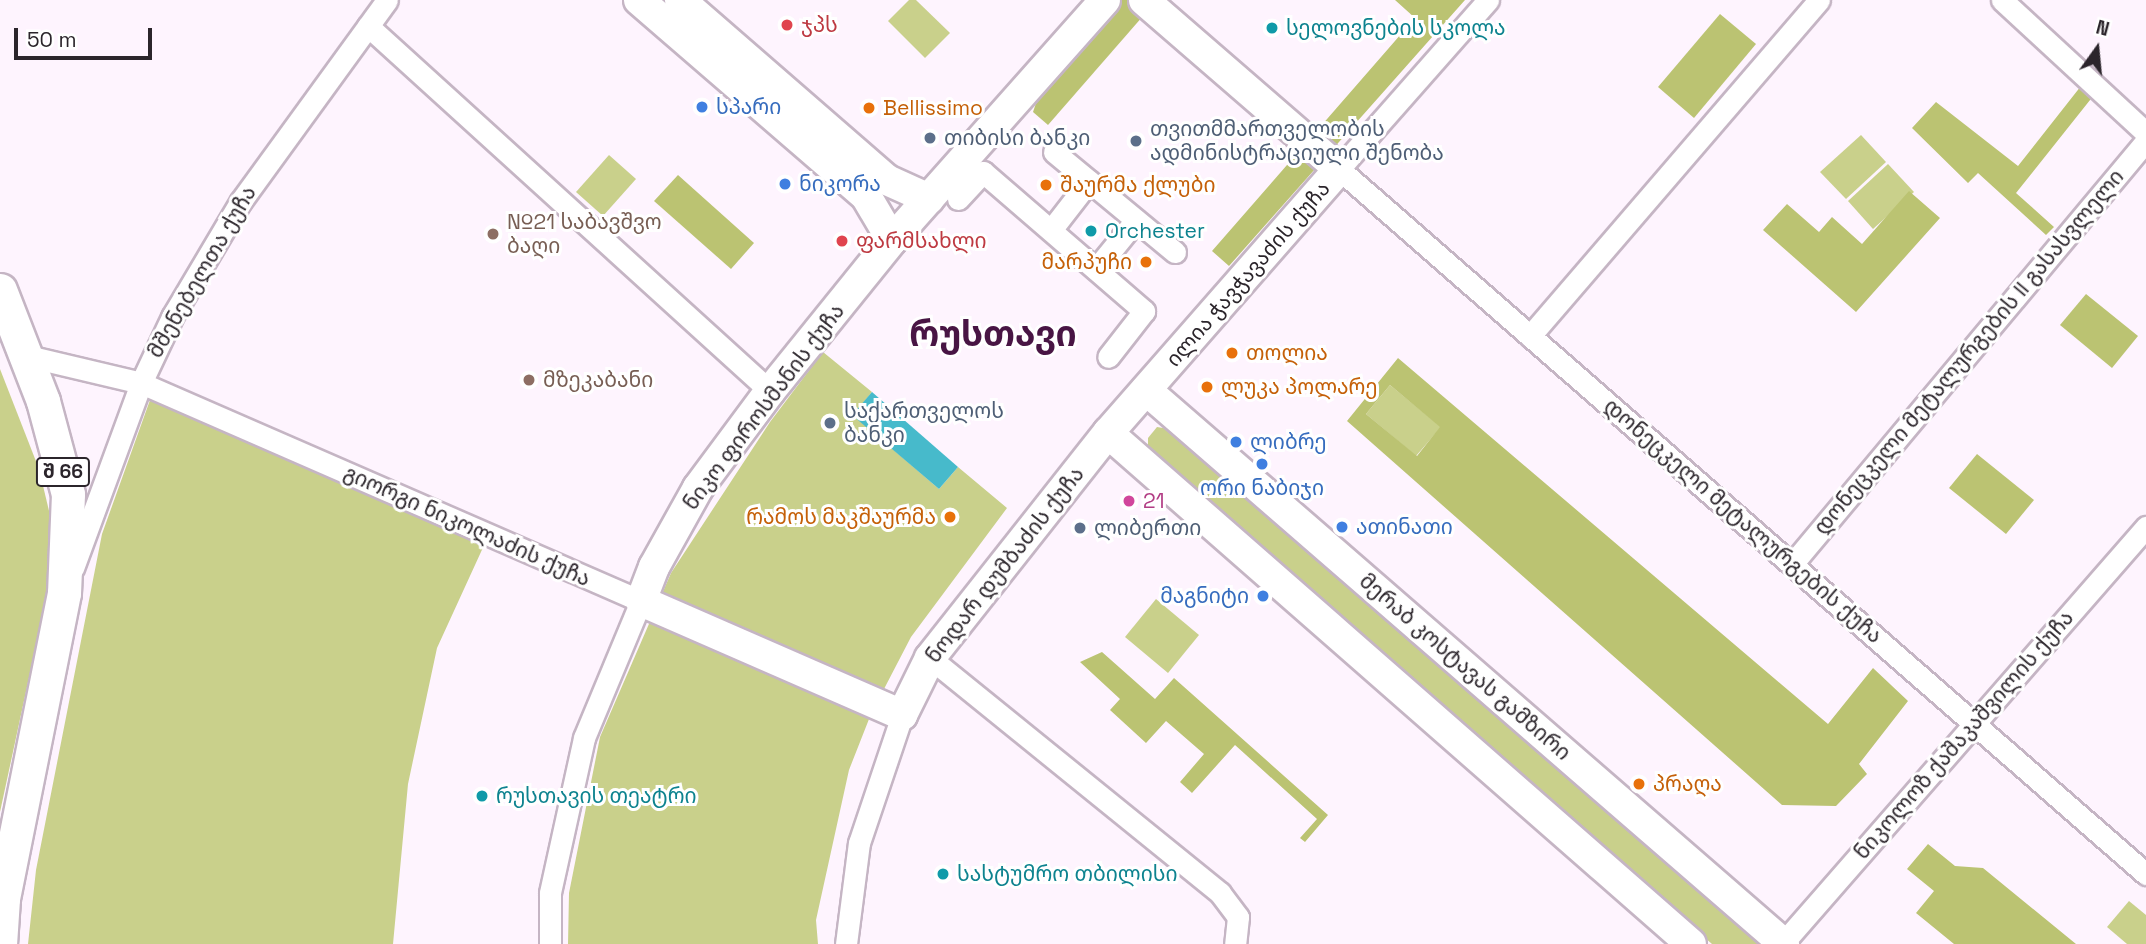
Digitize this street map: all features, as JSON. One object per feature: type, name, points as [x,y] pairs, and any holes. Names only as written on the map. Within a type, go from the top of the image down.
[{"type":"main road","name":"შ 66","points":[[0,290],[27,356],[68,494],[64,593]]},
{"type":"main road","name":"მშენებელთა ქუჩა","points":[[0,944],[1,902],[64,593]]},
{"type":"street","name":"მშენებელთა ქუჩა","points":[[64,593],[141,383],[172,317],[240,201],[387,0]]},
{"type":"street","points":[[639,0],[866,196],[892,240]]},
{"type":"street","points":[[680,0],[887,180],[943,199],[983,172],[1144,311],[1108,357]]},
{"type":"street","name":"ნიკო ფიროსმანის ქუჩა","points":[[550,944],[550,893],[584,738],[654,567],[698,488],[770,391],[892,240],[943,199],[1105,0]]},
{"type":"street","points":[[1144,0],[1339,169]]},
{"type":"street","name":"ილია ჭავჭავაძის ქუჩა","points":[[1108,433],[1488,0]]},
{"type":"street","points":[[1530,336],[1819,0]]},
{"type":"street","points":[[2003,0],[2146,133]]},
{"type":"street","points":[[368,26],[770,391]]},
{"type":"street","name":"დონეცკელი მეტალურგების II გასასვლელი","points":[[1793,563],[2146,141]]},
{"type":"street","points":[[1054,152],[1175,252]]},
{"type":"street","name":"დონეცკელი მეტალურგების ქუჩა","points":[[1339,169],[1976,722],[2146,874]]},
{"type":"street","points":[[1051,230],[1089,181]]},
{"type":"street","points":[[1097,270],[1136,220]]},
{"type":"street","name":"გიორგი ნიკოლაძის ქუჩა","points":[[27,356],[141,383],[902,715]]},
{"type":"street","name":"მერაბ კოსტავას გამზირი","points":[[1146,390],[1783,944]]},
{"type":"street","points":[[1108,433],[1691,944]]},
{"type":"street","name":"ნოდარ დუმბაძის ქუჩა","points":[[846,944],[859,843],[902,715],[930,658],[1108,433]]},
{"type":"street","name":"ნიკოლოზ ქაშაკაშვილის ქუჩა","points":[[1783,944],[2146,527]]},
{"type":"street","points":[[930,658],[1220,893],[1238,918],[1235,944]]},
{"type":"green space","points":[[909,0],[916,0],[950,33],[925,58],[888,21]]},
{"type":"green space","points":[[1112,0],[1157,0],[1048,125],[1033,112],[1045,77]]},
{"type":"green space","points":[[1395,0],[1465,0],[1229,266],[1212,251],[1415,18]]},
{"type":"green space","points":[[1720,14],[1756,44],[1694,118],[1658,87]]},
{"type":"green space","points":[[2081,86],[2094,95],[2016,193],[2054,227],[2046,235],[1978,173],[1968,183],[1912,128],[1936,102],[2018,166]]},
{"type":"green space","points":[[1861,135],[1886,162],[1846,199],[1820,172]]},
{"type":"green space","points":[[609,155],[636,179],[603,216],[576,192]]},
{"type":"green space","points":[[1888,164],[1914,192],[1873,229],[1848,201]]},
{"type":"green space","points":[[678,175],[754,243],[731,269],[654,201]]},
{"type":"green space","points":[[1909,191],[1940,218],[1856,312],[1763,230],[1787,204],[1819,232],[1832,217],[1862,244]]},
{"type":"green space","points":[[2086,294],[2138,336],[2112,368],[2060,325]]},
{"type":"green space","points":[[823,352],[872,392],[853,415],[939,489],[958,467],[1007,508],[911,637],[871,714],[849,770],[816,920],[818,944],[568,944],[569,893],[600,737],[671,573],[770,422]]},
{"type":"green space","points":[[1398,358],[1828,724],[1873,668],[1908,701],[1859,764],[1867,774],[1836,806],[1782,805],[1347,421]],"holes":[[[1390,385],[1440,427],[1417,456],[1366,414]]]},
{"type":"green space","points":[[0,369],[39,469],[50,515],[52,571],[0,812]]},
{"type":"green space","points":[[1390,385],[1441,427],[1416,456],[1366,414]]},
{"type":"green space","points":[[150,400],[486,541],[437,648],[408,784],[393,944],[28,944],[36,870],[102,534]]},
{"type":"green space","points":[[1157,427],[1175,430],[1767,944],[1712,944],[1148,453],[1148,438]]},
{"type":"green space","points":[[1977,454],[2034,500],[2006,534],[1949,488]]},
{"type":"green space","points":[[1156,599],[1199,635],[1168,673],[1125,637]]},
{"type":"green space","points":[[1102,652],[1155,699],[1174,678],[1328,815],[1305,842],[1300,838],[1317,819],[1235,745],[1192,793],[1180,782],[1204,754],[1166,721],[1146,743],[1110,710],[1120,699],[1080,662]]},
{"type":"green space","points":[[1928,844],[1955,866],[1983,868],[2076,944],[1954,944],[1916,913],[1934,891],[1907,869]]},
{"type":"green space","points":[[2129,901],[2146,915],[2146,944],[2127,944],[2107,927]]},
{"type":"water","points":[[872,392],[958,467],[939,489],[852,415]]},
{"type":"place","name":"ჯპს","points":[[787,25]]},
{"type":"place","name":"სელოვნების სკოლა","points":[[1272,28]]},
{"type":"place","name":"სპარი","points":[[702,107]]},
{"type":"place","name":"Bellissimo","points":[[869,108]]},
{"type":"place","name":"თიბისი ბანკი","points":[[930,138]]},
{"type":"place","name":"თვითმმართველობის ადმინისტრაციული შენობა","points":[[1136,141]]},
{"type":"place","name":"ნიკორა","points":[[785,184]]},
{"type":"place","name":"შაურმა ქლუბი","points":[[1046,185]]},
{"type":"place","name":"Orchester","points":[[1091,231]]},
{"type":"place","name":"№21 საბავშვო ბაღი","points":[[493,234]]},
{"type":"place","name":"ფარმსახლი","points":[[842,241]]},
{"type":"place","name":"მარპუჩი","points":[[1146,262]]},
{"type":"place","name":"თოლია","points":[[1232,353]]},
{"type":"place","name":"მზეკაბანი","points":[[529,380]]},
{"type":"place","name":"ლუკა პოლარე","points":[[1207,387]]},
{"type":"place","name":"საქართველოს ბანკი","points":[[830,423]]},
{"type":"place","name":"ლიბრე","points":[[1236,442]]},
{"type":"place","name":"ორი ნაბიჯი","points":[[1262,464]]},
{"type":"place","name":"21","points":[[1129,501]]},
{"type":"place","name":"რამოს მაკშაურმა","points":[[950,517]]},
{"type":"place","name":"ათინათი","points":[[1342,527]]},
{"type":"place","name":"ლიბერთი","points":[[1080,528]]},
{"type":"place","name":"მაგნიტი","points":[[1263,596]]},
{"type":"place","name":"პრაღა","points":[[1639,784]]},
{"type":"place","name":"რუსთავის თეატრი","points":[[482,796]]},
{"type":"place","name":"სასტუმრო თბილისი","points":[[943,874]]},
{"type":"district","name":"რუსთავი","points":[[993,334]]}]
